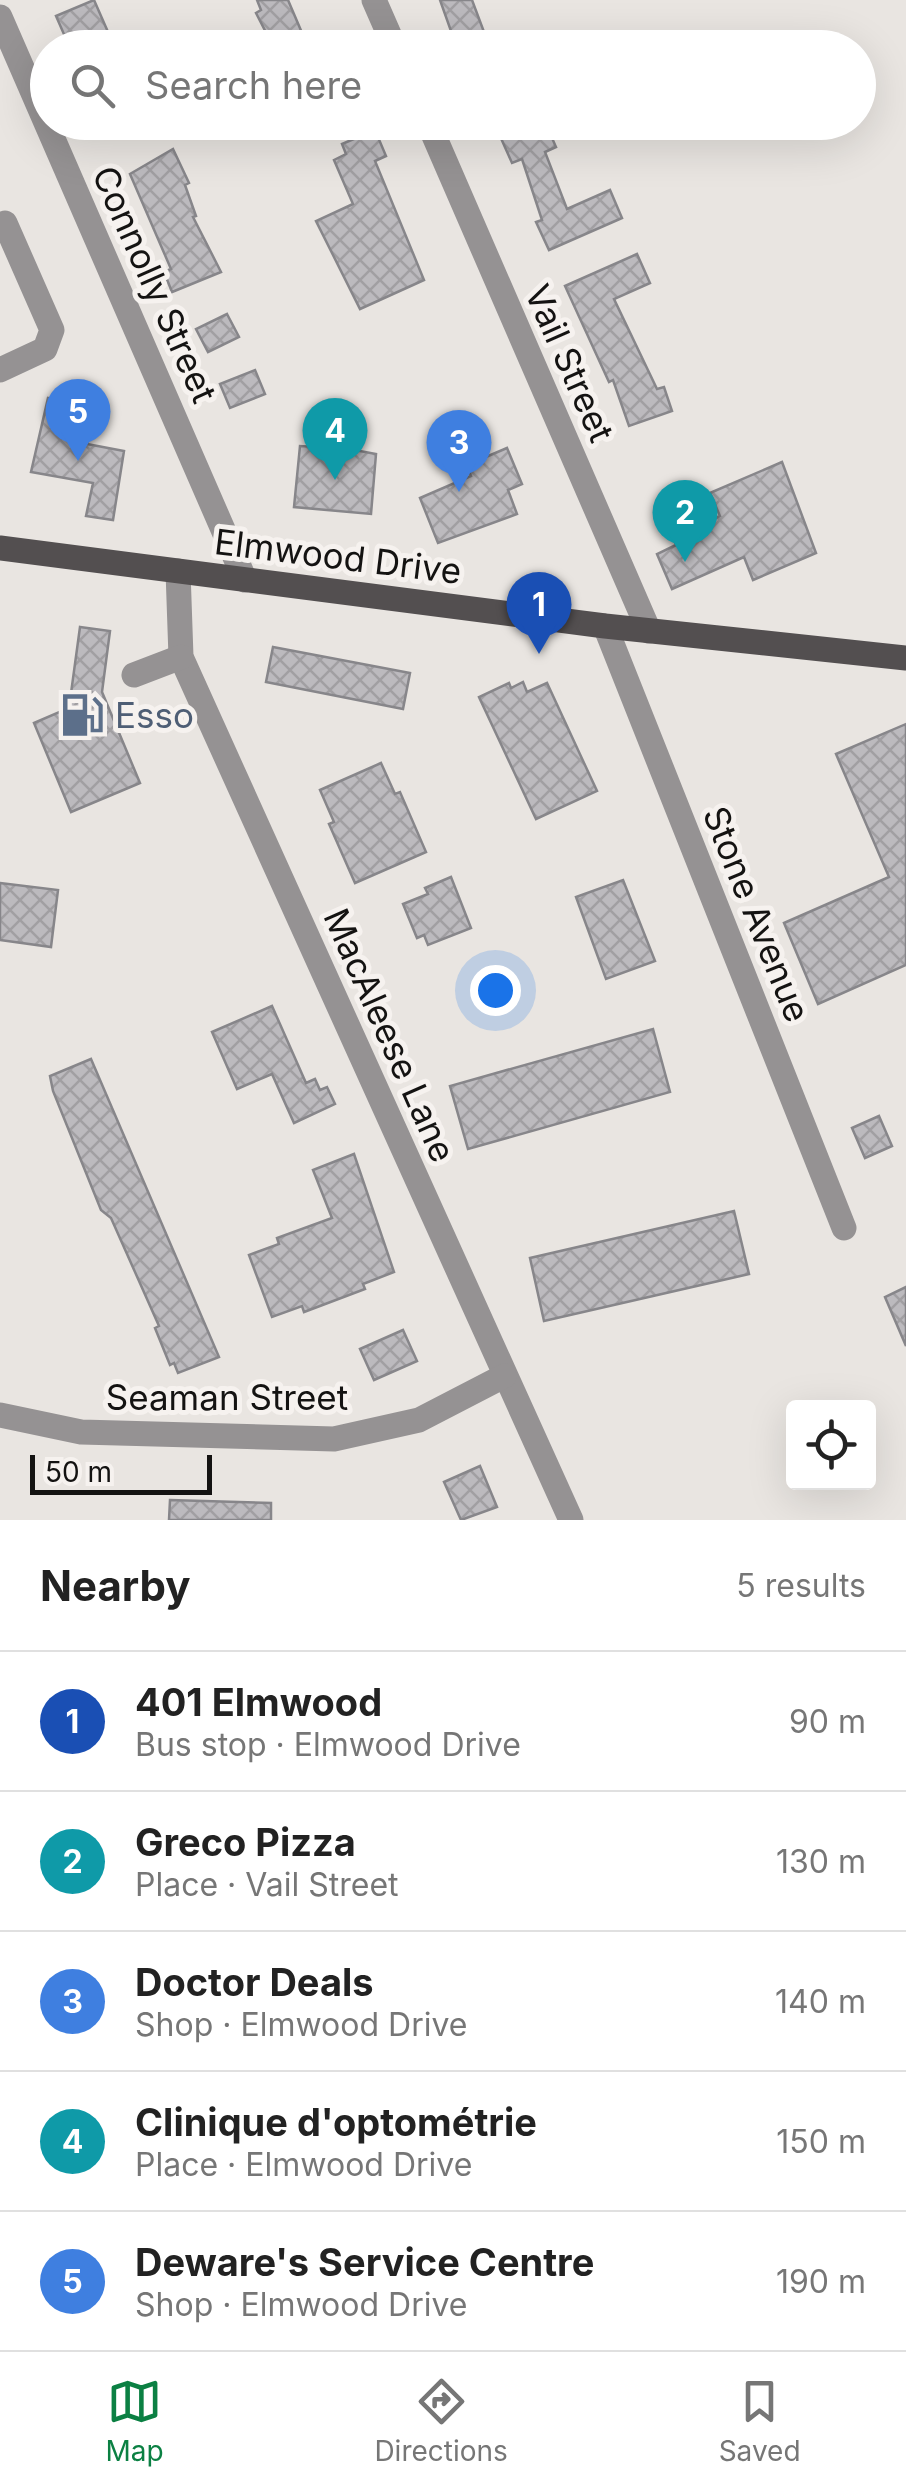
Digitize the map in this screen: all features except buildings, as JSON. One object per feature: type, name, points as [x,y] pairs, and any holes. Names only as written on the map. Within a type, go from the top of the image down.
[{"type":"main road","name":"Elmwood Drive","points":[[0,548],[605,626],[906,658]]},
{"type":"street","points":[[374,0],[387,30]]},
{"type":"street","name":"Connolly Street","points":[[0,16],[30,85]]},
{"type":"street","name":"Connolly Street","points":[[54,140],[245,580]]},
{"type":"street","name":"Vail Street","points":[[436,140],[649,631]]},
{"type":"street","points":[[0,225],[5,222],[52,330],[45,349],[0,370]]},
{"type":"street","name":"MacAleese Lane","points":[[178,571],[182,657],[571,1520]]},
{"type":"street","name":"Stone Avenue","points":[[605,626],[844,1228]]},
{"type":"street","points":[[134,675],[182,657]]},
{"type":"street","name":"Seaman Street","points":[[0,1415],[81,1432],[334,1440],[419,1420],[504,1376]]},
{"type":"place","name":"Deware's Service Centre","points":[[78,461]]},
{"type":"place","name":"Clinique d'optométrie","points":[[335,480]]},
{"type":"place","name":"Doctor Deals","points":[[459,492]]},
{"type":"place","name":"Greco Pizza","points":[[685,562]]},
{"type":"place","name":"401 Elmwood","points":[[539,654]]},
{"type":"place","name":"Esso","points":[[82,715]]}]
